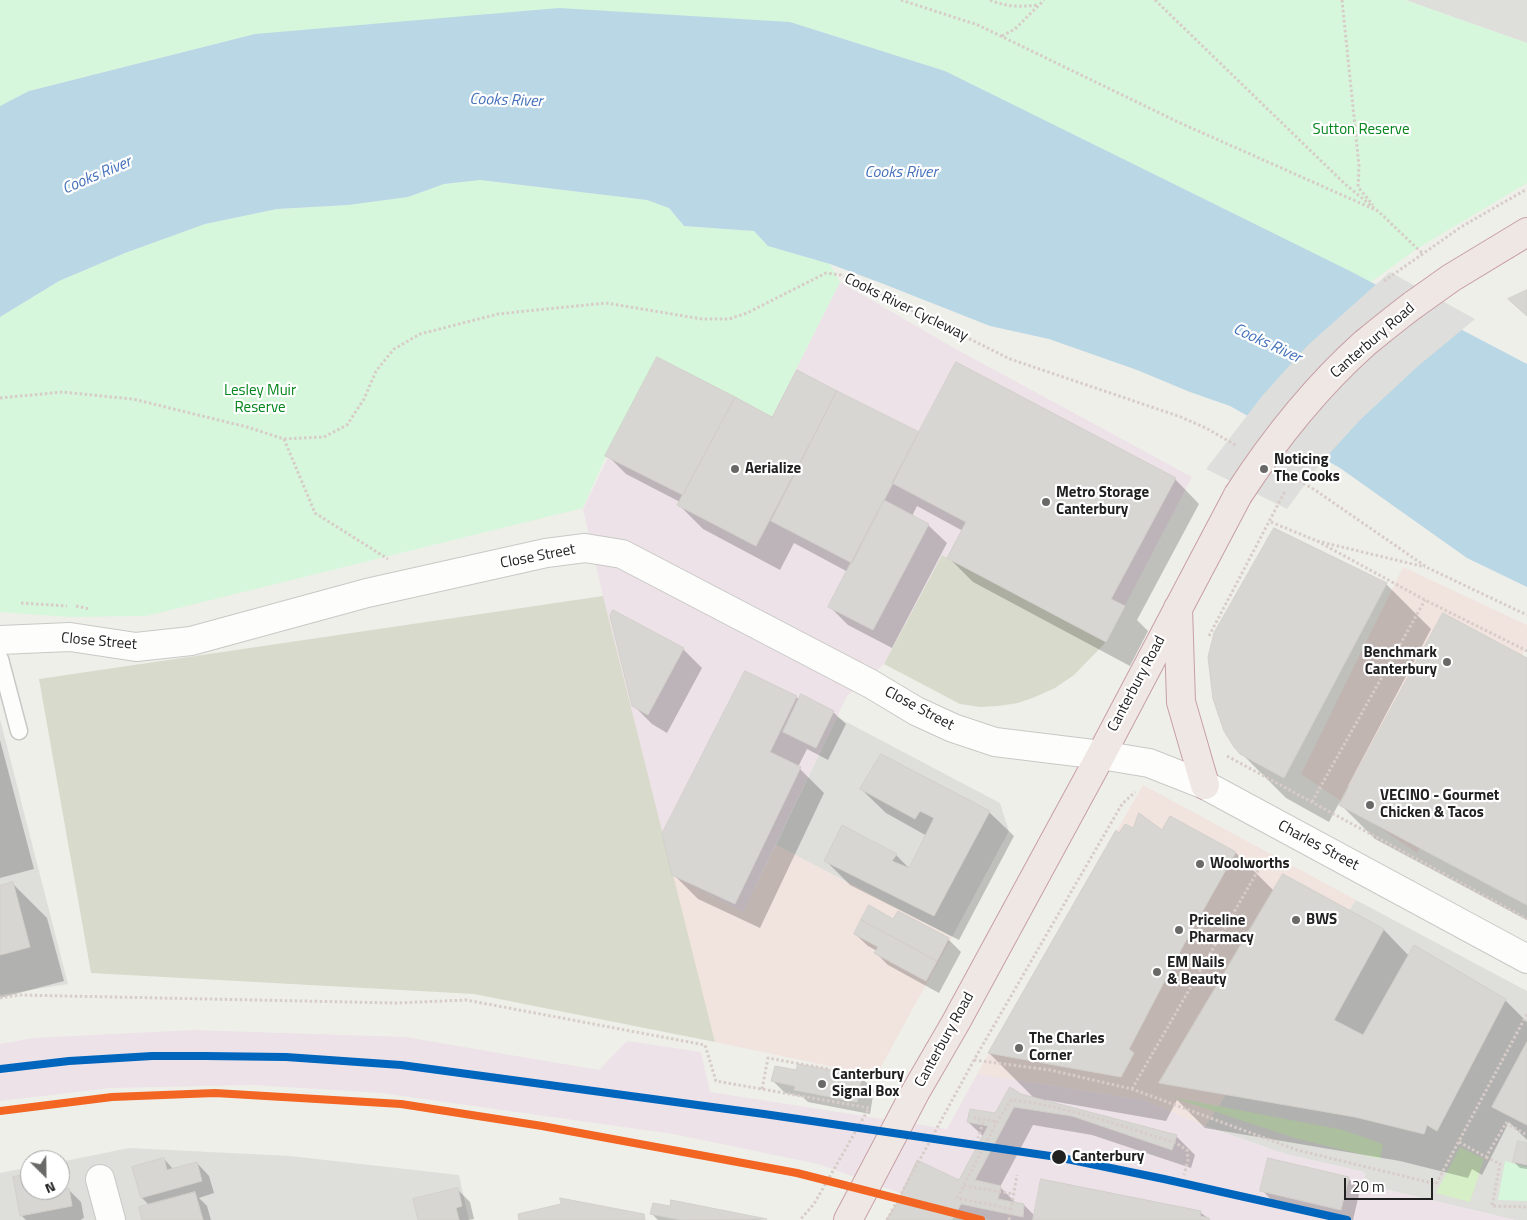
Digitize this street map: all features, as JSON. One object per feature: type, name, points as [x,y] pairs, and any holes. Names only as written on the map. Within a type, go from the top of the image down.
[{"type":"highway","name":"Canterbury Road","points":[[848,1219],[1101,754],[1238,495],[1260,460],[1335,372],[1365,343],[1451,278],[1527,232]]},
{"type":"highway","points":[[1178,607],[1181,702],[1205,785]]},
{"type":"street","name":"Close Street","points":[[0,640],[70,637],[136,647],[191,640],[367,593],[546,553],[585,548],[622,554],[871,684],[916,711],[953,728],[995,742],[1101,754]]},
{"type":"street","name":"Charles Street","points":[[1101,754],[1149,763],[1205,785],[1527,959]]},
{"type":"street","points":[[100,1179],[111,1220]]},
{"type":"lane","points":[[0,659],[19,731]]},
{"type":"path","points":[[901,0],[978,25],[1178,122],[1378,211]]},
{"type":"path","points":[[990,0],[1002,6],[1039,4]]},
{"type":"path","points":[[1002,37],[1028,18],[1044,0]]},
{"type":"path","points":[[1155,0],[1345,184],[1378,211],[1422,253]]},
{"type":"path","points":[[1342,0],[1359,166],[1358,187],[1378,211]]},
{"type":"path","points":[[1384,280],[1462,226],[1527,189]]},
{"type":"path","name":"Cooks River Cycleway","points":[[0,398],[63,392],[133,399],[247,427],[284,439],[324,437],[348,425],[364,399],[376,371],[394,349],[420,334],[498,314],[606,303],[702,319],[729,318],[747,312],[826,273],[841,275],[1010,359],[1181,417],[1206,428]]},
{"type":"path","points":[[284,439],[314,513],[390,560]]},
{"type":"path","points":[[1315,490],[1428,568],[1527,615]]},
{"type":"path","points":[[1206,642],[1286,491]]},
{"type":"path","points":[[1271,522],[1317,541],[1425,600],[1527,651]]},
{"type":"path","points":[[1317,541],[1428,568]]},
{"type":"path","points":[[1312,802],[1425,600]]},
{"type":"path","points":[[21,604],[85,607],[93,610]]},
{"type":"path","points":[[1225,755],[1527,919]]},
{"type":"path","points":[[887,1220],[974,1060],[1122,804],[1135,792]]},
{"type":"path","points":[[1132,1089],[1264,860]]},
{"type":"path","points":[[0,998],[19,995],[396,1003],[466,1000],[705,1045],[716,1081],[869,1108],[814,1204],[800,1220]]},
{"type":"path","points":[[974,1060],[1050,1070],[1132,1089],[1297,1150],[1436,1184],[1527,1014]]},
{"type":"path","points":[[762,1089],[768,1058],[883,1079]]},
{"type":"path","points":[[1011,1209],[956,1198],[1000,1116],[1011,1100],[1097,1119],[1176,1143],[1187,1150],[1188,1160],[1184,1175]]},
{"type":"path","points":[[978,1138],[983,1123],[974,1117],[997,1122]]},
{"type":"path","points":[[1486,1157],[1506,1123],[1527,1135]]},
{"type":"path","points":[[1458,1142],[1500,1164],[1492,1206],[1527,1207]]},
{"type":"path","points":[[1009,1220],[1017,1175]]},
{"type":"path","points":[[964,1186],[1014,1194]]},
{"type":"shaded area","points":[[1405,0],[1527,0],[1527,43]]},
{"type":"shaded area","points":[[840,282],[956,349],[1192,477],[1106,642],[942,555],[884,664],[847,696],[743,912],[672,875],[583,509],[657,357],[772,416]]},
{"type":"shaded area","points":[[942,555],[1106,642],[1074,675],[1055,688],[1018,703],[998,706],[980,707],[960,704],[884,664]]},
{"type":"shaded area","points":[[1403,567],[1527,625],[1527,646],[1417,853],[1301,774]]},
{"type":"shaded area","points":[[603,596],[715,1042],[474,994],[91,973],[39,679]]},
{"type":"shaded area","points":[[837,717],[1000,803],[1009,831],[952,937],[776,845]]},
{"type":"shaded area","points":[[0,719],[68,984],[0,995]]},
{"type":"shaded area","points":[[1143,785],[1356,900],[1205,1126],[1144,1100],[977,1074]]},
{"type":"shaded area","points":[[776,845],[952,937],[876,1076],[715,1042],[672,875],[743,912]]},
{"type":"shaded area","points":[[1356,900],[1527,991],[1527,1220],[1515,1220],[1367,1185],[1364,1172],[1285,1154],[1205,1126]]},
{"type":"shaded area","points":[[194,1030],[405,1037],[599,1070],[627,1041],[701,1052],[710,1092],[947,1129],[977,1074],[1144,1100],[1205,1126],[1285,1154],[1364,1172],[1367,1185],[1515,1220],[990,1220],[917,1199],[818,1164],[673,1134],[381,1093],[254,1085],[111,1088],[0,1101],[0,1044],[33,1038]]},
{"type":"shaded area","points":[[129,1148],[290,1156],[459,1175],[469,1220],[0,1220],[0,1173],[20,1169],[20,1200],[70,1200],[70,1160]]},
{"type":"green space","name":"Sutton Reserve","points":[[0,0],[1405,0],[1527,43],[1527,183],[1418,248],[1371,282],[945,71],[790,22],[255,34],[29,91],[0,106]]},
{"type":"green space","name":"Lesley Muir Reserve","points":[[480,180],[647,200],[669,208],[684,226],[754,231],[768,246],[830,264],[840,282],[772,417],[657,357],[606,456],[583,508],[146,616],[69,617],[0,612],[0,317],[59,281],[125,253],[205,224],[277,209],[348,205],[408,197],[444,184]]},
{"type":"green space","points":[[1171,1097],[1343,1130],[1383,1144],[1380,1159],[1295,1138]]},
{"type":"green space","points":[[1460,1147],[1484,1159],[1470,1202],[1436,1193]]},
{"type":"green space","points":[[1505,1161],[1527,1167],[1527,1201],[1498,1200]]},
{"type":"water","name":"Cooks River","points":[[559,8],[790,22],[945,71],[1350,271],[1527,364],[1527,587],[1467,558],[1340,468],[1230,406],[1049,339],[990,326],[830,264],[768,246],[754,231],[684,226],[669,208],[647,200],[480,180],[444,184],[408,197],[348,205],[277,209],[205,224],[125,253],[59,281],[0,317],[0,106],[29,91],[255,34]]},
{"type":"pier","points":[[1390,272],[1475,319],[1417,367],[1360,420],[1320,464],[1287,509],[1206,469],[1262,396],[1307,346]]},
{"type":"building","points":[[1527,290],[1527,316],[1508,299]]},
{"type":"building","points":[[657,357],[735,397],[683,495],[605,456]]},
{"type":"building","name":"Metro Storage Canterbury","points":[[956,362],[1176,478],[1111,599],[1125,606],[1106,642],[947,558],[966,522],[892,483]]},
{"type":"building","points":[[797,370],[837,391],[756,546],[677,505],[735,397],[772,417]]},
{"type":"building","points":[[837,391],[919,432],[852,563],[771,521]]},
{"type":"building","points":[[884,500],[929,524],[873,630],[828,607]]},
{"type":"building","points":[[1274,528],[1387,583],[1284,778],[1240,754],[1234,747],[1224,731],[1213,699],[1208,657],[1214,633]]},
{"type":"building","points":[[613,610],[684,648],[648,715],[632,706],[610,616]]},
{"type":"building","points":[[1443,613],[1527,658],[1527,905],[1339,805]]},
{"type":"building","points":[[745,671],[797,696],[770,752],[801,767],[735,904],[672,875],[662,834]]},
{"type":"building","points":[[801,694],[834,711],[816,748],[783,732]]},
{"type":"building","points":[[881,754],[990,811],[934,916],[824,861],[842,825],[897,854],[892,861],[909,868],[934,818],[920,811],[915,819],[860,789]]},
{"type":"building","points":[[1139,813],[1162,830],[1170,816],[1236,852],[1183,946],[1129,1049],[1134,1053],[1121,1077],[988,1053],[1116,830],[1119,833],[1125,824],[1133,828]]},
{"type":"building","points":[[1283,874],[1384,929],[1334,1020],[1363,1035],[1414,945],[1506,999],[1437,1131],[1427,1125],[1424,1134],[1355,1117],[1159,1083]]},
{"type":"building","points":[[13,882],[30,947],[0,955],[0,886]]},
{"type":"building","points":[[869,905],[893,919],[898,911],[949,938],[937,961],[861,920]]},
{"type":"building","points":[[861,920],[937,961],[926,981],[874,953],[878,947],[854,934]]},
{"type":"building","points":[[1527,1042],[1527,1125],[1492,1107]]},
{"type":"building","name":"Canterbury Signal Box","points":[[798,1064],[862,1076],[857,1102],[794,1090],[795,1086],[771,1081],[775,1066],[796,1070]]},
{"type":"building","points":[[1010,1087],[1021,1094],[1177,1135],[1172,1150],[1072,1116],[1014,1107],[975,1180],[1001,1186],[998,1199],[1024,1204],[1023,1217],[961,1204],[952,1220],[886,1220],[897,1203],[917,1160],[959,1180],[988,1126],[967,1122],[970,1109],[995,1113]]},
{"type":"building","points":[[1518,1141],[1527,1143],[1527,1165],[1513,1162]]},
{"type":"building","points":[[164,1158],[167,1170],[197,1162],[202,1181],[141,1198],[132,1167]]},
{"type":"building","points":[[1268,1158],[1349,1177],[1341,1210],[1260,1191]]},
{"type":"building","points":[[20,1176],[20,1200],[70,1200],[70,1194],[72,1206],[20,1216],[13,1177]]},
{"type":"building","points":[[1041,1179],[1201,1211],[1200,1216],[1209,1218],[1209,1220],[1033,1220]]},
{"type":"building","points":[[458,1188],[462,1206],[456,1208],[459,1220],[418,1220],[413,1199]]},
{"type":"building","points":[[195,1192],[203,1220],[142,1220],[139,1207]]},
{"type":"building","points":[[560,1198],[644,1214],[645,1220],[519,1220],[518,1214],[561,1204]]},
{"type":"building","points":[[671,1200],[767,1219],[681,1220],[650,1214],[653,1203],[670,1206]]},
{"type":"transit line","points":[[0,1069],[69,1061],[152,1056],[286,1057],[401,1065],[764,1114],[1057,1157],[1347,1220]]},
{"type":"transit line","points":[[0,1111],[112,1097],[215,1093],[401,1104],[542,1126],[797,1173],[981,1220]]},
{"type":"place","name":"Aerialize","points":[[735,469]]},
{"type":"place","name":"Noticing The Cooks","points":[[1264,469]]},
{"type":"place","name":"Metro Storage Canterbury","points":[[1046,502]]},
{"type":"place","name":"Benchmark Canterbury","points":[[1447,662]]},
{"type":"place","name":"VECINO - Gourmet Chicken & Tacos","points":[[1370,805]]},
{"type":"place","name":"Woolworths","points":[[1200,864]]},
{"type":"place","name":"BWS","points":[[1296,920]]},
{"type":"place","name":"Priceline Pharmacy","points":[[1179,930]]},
{"type":"place","name":"EM Nails & Beauty","points":[[1157,972]]},
{"type":"place","name":"The Charles Corner","points":[[1019,1048]]},
{"type":"place","name":"Canterbury Signal Box","points":[[822,1084]]},
{"type":"place","name":"Canterbury","points":[[1059,1157]]}]
